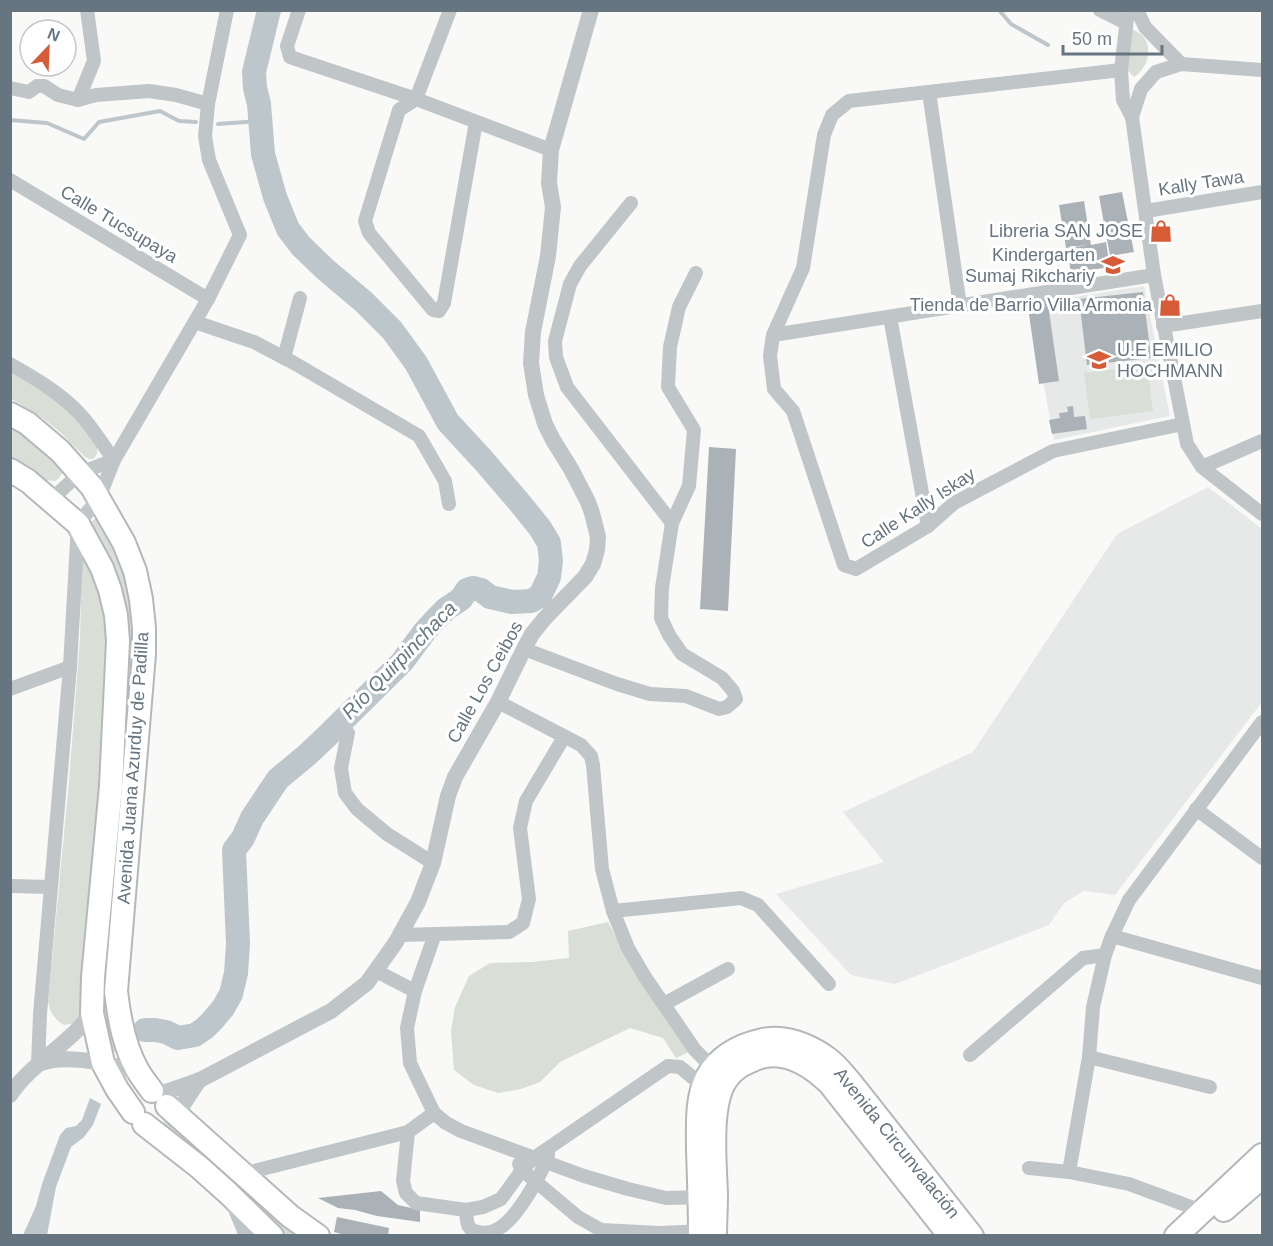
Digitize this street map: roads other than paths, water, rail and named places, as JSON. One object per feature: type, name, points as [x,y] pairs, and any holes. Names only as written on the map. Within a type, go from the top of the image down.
[{"type":"highway","name":"Avenida Juana Azurduy de Padilla","points":[[10,414],[27,423],[60,451],[92,487],[124,543],[135,571],[141,599],[144,628],[143,665],[116,991],[123,1035],[138,1071],[164,1102],[290,1216],[318,1236]]},
{"type":"highway","name":"Avenida Juana Azurduy de Padilla","points":[[10,470],[28,481],[78,524],[102,568],[116,615],[118,641],[111,786],[93,977],[92,1013],[103,1063],[117,1089],[139,1118],[228,1192],[272,1236]]},
{"type":"highway","name":"Avenida Circunvalación","points":[[707,1197],[698,1124],[700,1101],[708,1077],[723,1058],[737,1048],[766,1039],[778,1039],[801,1044],[837,1066],[972,1236]]},
{"type":"highway","name":"Avenida Circunvalación","points":[[707,1233],[707,1197],[716,1116],[720,1093],[725,1081],[746,1062],[761,1056],[782,1055],[808,1066],[829,1083],[950,1236]]},
{"type":"highway","points":[[139,1118],[150,1125],[160,1121],[166,1111],[164,1102]]},
{"type":"highway","points":[[1176,1236],[1263,1155]]},
{"type":"highway","points":[[1196,1236],[1263,1177]]},
{"type":"street","points":[[78,100],[94,61],[87,10]]},
{"type":"street","points":[[38,1065],[50,887],[70,667],[78,524],[99,498],[114,460],[208,299],[240,235],[209,160],[206,135],[208,104],[227,10]]},
{"type":"street","points":[[299,10],[287,46],[290,57],[416,99],[551,150]]},
{"type":"street","points":[[450,10],[416,99],[399,110],[365,221],[369,233],[433,310],[439,311],[444,303],[476,122]]},
{"type":"street","name":"Calle Los Ceibos","points":[[164,1102],[200,1080],[331,1011],[367,983],[400,935],[418,902],[433,863],[448,796],[455,777],[498,702],[532,634],[585,577],[593,564],[598,537],[592,513],[545,424],[536,395],[531,363],[533,332],[548,256],[553,207],[549,183],[551,150],[591,10]]},
{"type":"street","points":[[1100,10],[1127,17],[1121,70],[1123,100],[1132,117],[1154,275],[1187,444],[1202,467],[1263,514]]},
{"type":"street","points":[[1137,10],[1145,27],[1181,64]]},
{"type":"street","points":[[1132,117],[1141,89],[1155,72],[1181,64],[1263,70]]},
{"type":"street","points":[[773,335],[803,268],[824,135],[832,115],[849,101],[1121,70]]},
{"type":"street","points":[[10,88],[28,92],[37,86],[44,86],[58,95],[78,100],[96,95],[149,91],[176,95],[208,104]]},
{"type":"street","points":[[929,92],[960,306]]},
{"type":"street","name":"Calle Tucsupaya","points":[[10,180],[208,299]]},
{"type":"street","name":"Kally Tawa","points":[[1146,211],[1263,192]]},
{"type":"street","points":[[631,202],[580,266],[570,284],[555,341],[556,357],[567,387],[672,523]]},
{"type":"street","points":[[524,649],[650,694],[686,696],[719,709],[727,707],[736,699],[733,691],[722,678],[682,654],[661,618],[662,588],[672,523],[689,486],[694,430],[668,387],[670,347],[679,307],[696,273]]},
{"type":"street","points":[[773,335],[1154,275]]},
{"type":"street","points":[[284,358],[300,298]]},
{"type":"street","points":[[1163,326],[1263,311]]},
{"type":"street","points":[[890,316],[928,526]]},
{"type":"street","points":[[195,322],[254,342],[419,436],[445,481],[449,504]]},
{"type":"street","name":"Calle Kally Iskay","points":[[773,335],[770,356],[774,389],[793,411],[844,565],[856,569],[928,526],[954,503],[1053,451],[1183,424]]},
{"type":"street","points":[[10,364],[36,378],[79,413],[114,460]]},
{"type":"street","points":[[1202,467],[1263,441]]},
{"type":"street","points":[[51,500],[80,473],[114,460]]},
{"type":"street","points":[[10,689],[70,667]]},
{"type":"street","points":[[498,702],[581,745],[591,756],[603,868],[613,911],[628,948],[695,1050],[708,1077]]},
{"type":"street","points":[[1069,1172],[1089,1057],[1093,1007],[1105,955],[1112,936],[1129,900],[1263,722]]},
{"type":"street","points":[[348,733],[341,768],[345,793],[357,809],[387,834],[433,863]]},
{"type":"street","points":[[400,935],[509,932],[523,923],[529,899],[520,828],[526,801],[564,737]]},
{"type":"street","points":[[1196,809],[1263,858]]},
{"type":"street","points":[[10,886],[50,887]]},
{"type":"street","points":[[613,911],[741,898],[758,905],[829,984]]},
{"type":"street","points":[[435,934],[415,991],[407,1028],[410,1063],[434,1113],[461,1131],[595,1179],[666,1198],[707,1197]]},
{"type":"street","points":[[1112,936],[1263,978]]},
{"type":"street","points":[[970,1055],[1083,958],[1105,955]]},
{"type":"street","points":[[664,1004],[728,969]]},
{"type":"street","points":[[376,971],[415,991]]},
{"type":"street","points":[[10,1095],[92,1013]]},
{"type":"street","points":[[1089,1057],[1210,1087]]},
{"type":"street","points":[[38,1065],[50,1060],[74,1060],[103,1063],[138,1071]]},
{"type":"street","points":[[408,1132],[403,1181],[406,1193],[416,1203],[466,1210],[483,1207],[501,1199],[522,1170],[540,1160],[551,1147],[668,1066],[708,1077]]},
{"type":"street","name":"Calle Los Ceibos","points":[[164,1102],[200,1080]]},
{"type":"street","points":[[242,1174],[408,1132],[434,1113]]},
{"type":"street","points":[[510,1150],[522,1170],[578,1217],[601,1230],[707,1233]]},
{"type":"street","points":[[466,1210],[468,1226],[476,1232],[485,1233],[501,1228],[510,1220],[536,1182],[540,1160]]},
{"type":"street","points":[[1029,1168],[1069,1172],[1129,1184],[1202,1210]]},
{"type":"street","points":[[228,1192],[246,1236]]},
{"type":"waterway","name":"Río Quirpinchaca","points":[[145,1030],[166,1032],[178,1038],[195,1035],[213,1020],[231,994],[236,973],[238,944],[234,850],[278,779],[307,755],[402,662],[425,631],[446,609],[461,599],[467,590],[473,588],[481,590],[490,597],[512,602],[531,601],[540,596],[549,577],[551,561],[549,543],[540,528],[448,422],[416,363],[392,330],[301,246],[288,229],[275,197],[263,154],[259,104],[255,88],[254,72],[269,10]]},
{"type":"waterway","points":[[999,10],[1011,24],[1048,45]]},
{"type":"waterway","points":[[10,120],[47,123],[84,139],[99,122],[160,111],[179,121],[196,122]]},
{"type":"waterway","points":[[218,124],[261,121]]},
{"type":"place","name":"Libreria SAN JOSE","points":[[1161,231]]},
{"type":"place","name":"Kindergarten Sumaj Rikchariy","points":[[1113,265]]},
{"type":"place","name":"Tienda de Barrio Villa Armonia","points":[[1170,305]]},
{"type":"place","name":"U.E EMILIO HOCHMANN","points":[[1099,360]]}]
